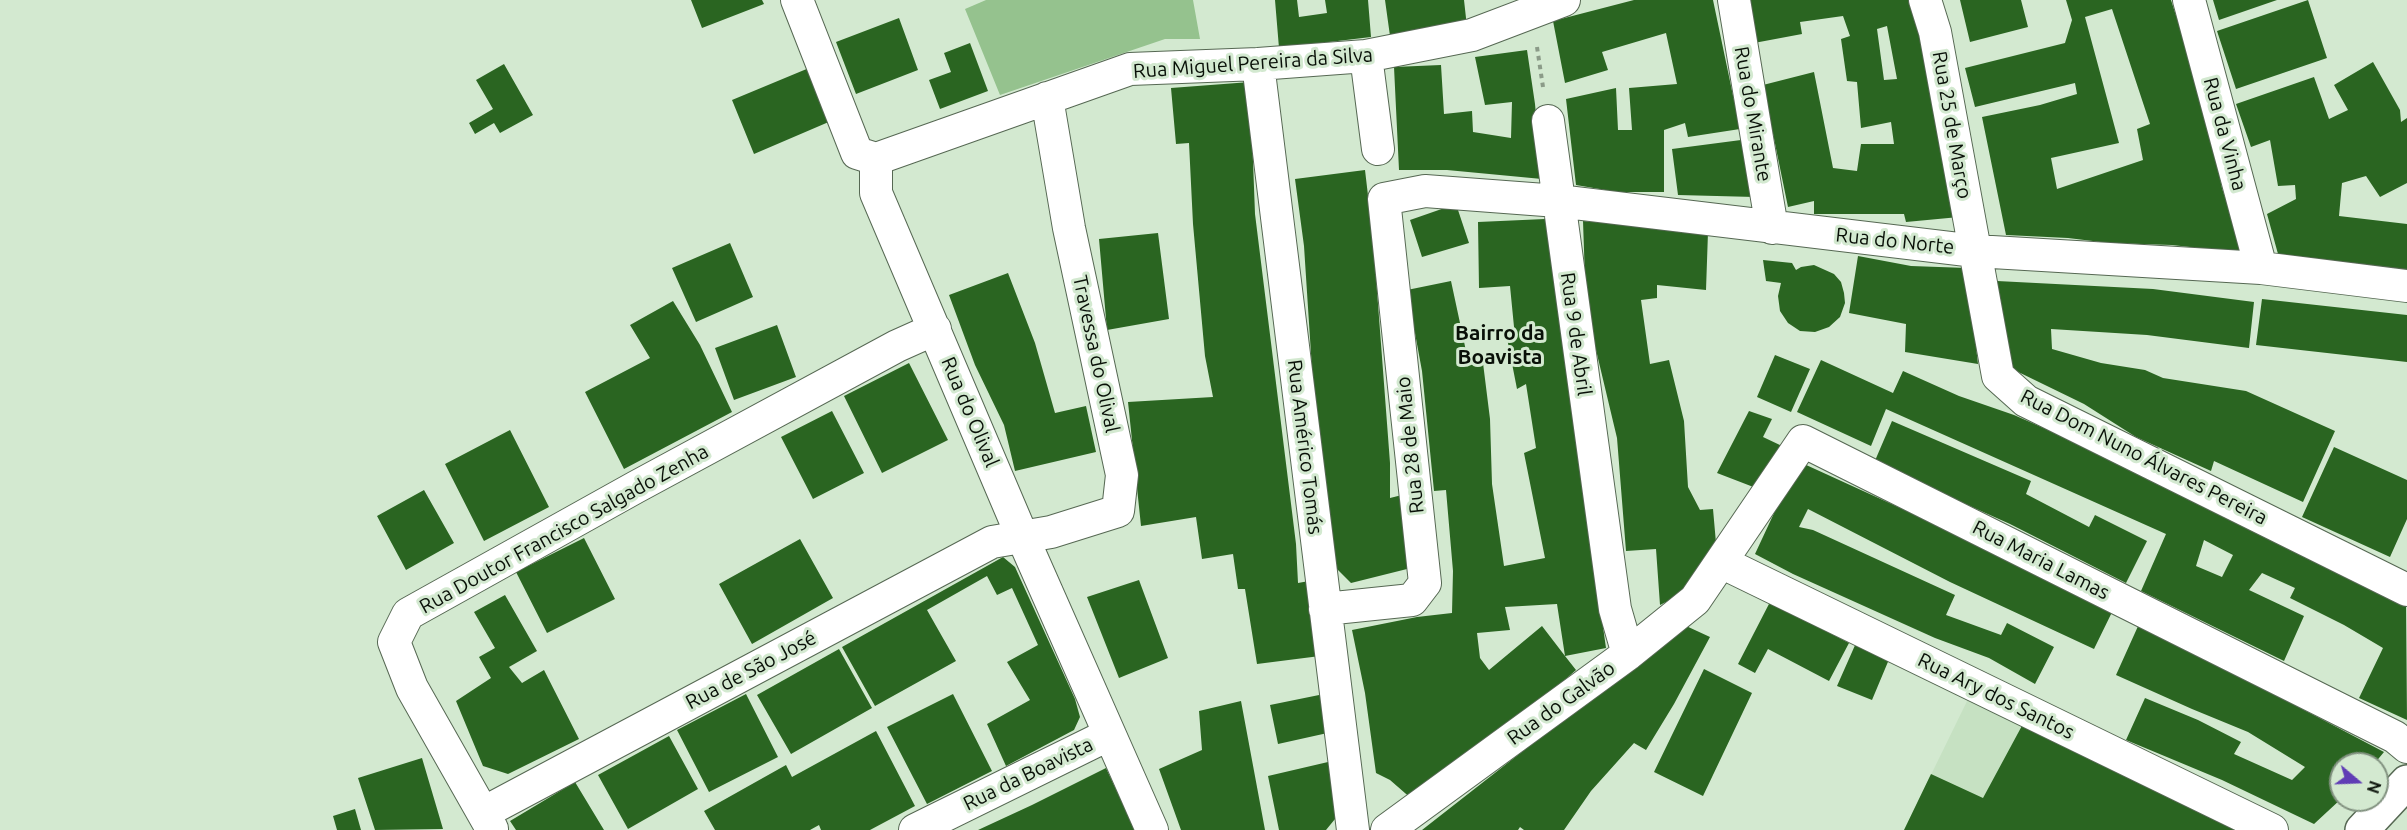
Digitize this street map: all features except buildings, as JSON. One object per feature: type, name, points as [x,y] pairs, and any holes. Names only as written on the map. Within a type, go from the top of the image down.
[{"type":"street","points":[[797,0],[857,153],[876,159]]},
{"type":"street","name":"Rua Miguel Pereira da Silva","points":[[876,159],[1130,69],[1258,64],[1366,56],[1472,35],[1564,0]]},
{"type":"street","name":"Rua do Mirante","points":[[1734,0],[1772,228]]},
{"type":"street","name":"Rua 25 de Março","points":[[1925,0],[1935,32],[1975,250]]},
{"type":"street","name":"Rua da Vinha","points":[[2189,0],[2261,268]]},
{"type":"street","points":[[1366,56],[1378,149]]},
{"type":"street","name":"Rua Américo Tomás","points":[[1258,64],[1353,830]]},
{"type":"street","name":"Travessa do Olival","points":[[1022,536],[1051,532],[1118,511],[1122,475],[1069,228],[1047,98]]},
{"type":"street","name":"Rua 9 de Abril","points":[[1548,121],[1615,609],[1628,654]]},
{"type":"street","name":"Rua do Olival","points":[[876,159],[876,193],[1108,735],[1152,830]]},
{"type":"street","name":"Rua do Norte","points":[[1384,199],[1425,191],[1558,201],[1772,228],[1975,250],[2261,268],[2407,286]]},
{"type":"street","name":"Rua 28 de Maio","points":[[1325,609],[1412,600],[1425,584],[1384,199]]},
{"type":"street","name":"Rua Dom Nuno Álvares Pereira","points":[[1975,250],[1998,376],[2026,401],[2407,590]]},
{"type":"street","name":"Rua Doutor Francisco Salgado Zenha","points":[[488,821],[412,688],[394,642],[408,615],[627,492],[897,346],[935,329]]},
{"type":"street","name":"Rua Maria Lamas","points":[[1721,561],[1803,441],[2395,737],[2407,747]]},
{"type":"street","name":"Rua de São José","points":[[488,821],[992,542],[1022,536]]},
{"type":"street","name":"Rua do Galvão","points":[[1386,830],[1628,654],[1695,600],[1721,561]]},
{"type":"street","name":"Rua Ary dos Santos","points":[[1721,561],[2272,830]]},
{"type":"street","name":"Rua da Boavista","points":[[915,830],[1108,735]]},
{"type":"street","points":[[2362,830],[2407,782]]},
{"type":"path","points":[[1528,14],[1535,30],[1548,121]]},
{"type":"shaded area","points":[[1970,695],[2247,830],[1904,830]]},
{"type":"green space","points":[[986,0],[1193,0],[1200,39],[1165,39],[1000,95],[965,9]]},
{"type":"district","name":"Bairro da Boavista","points":[[1500,345]]}]
